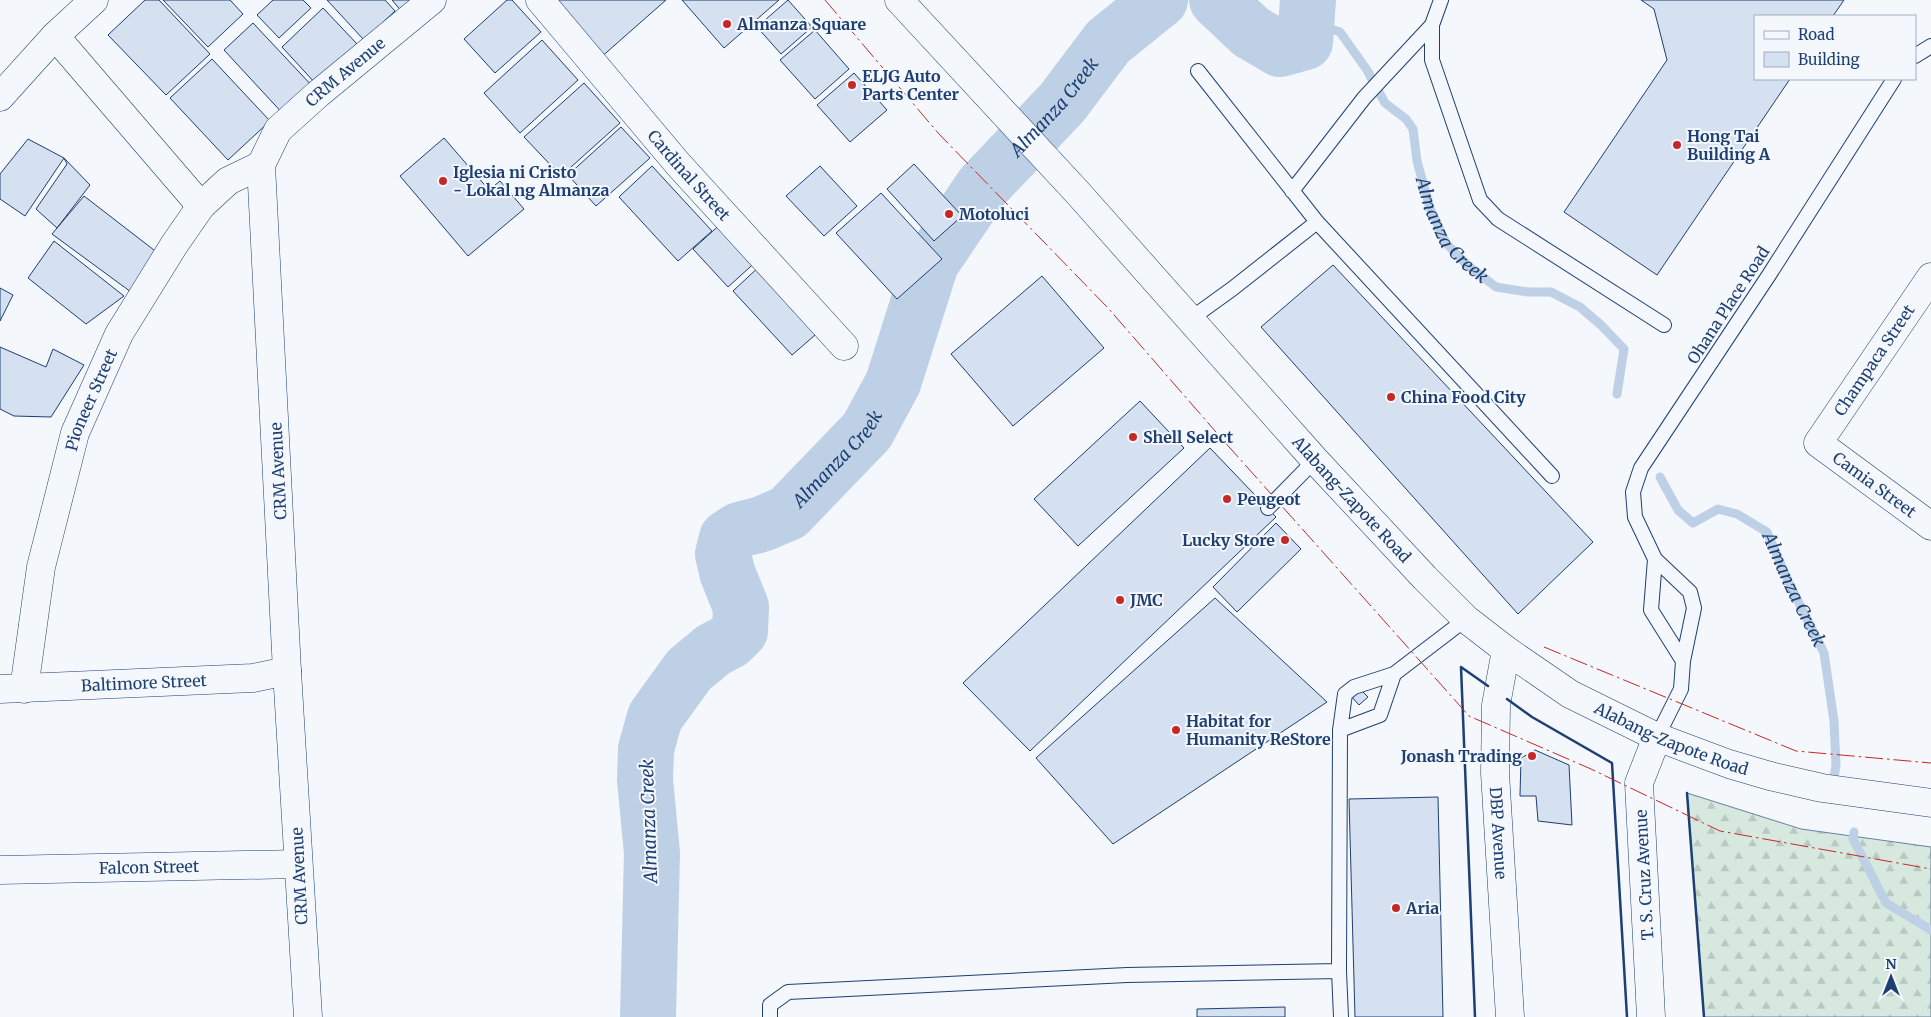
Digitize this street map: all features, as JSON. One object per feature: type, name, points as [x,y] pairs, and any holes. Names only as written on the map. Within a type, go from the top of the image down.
[{"type":"main road","points":[[0,98],[55,36],[94,0]]},
{"type":"main road","name":"CRM Avenue","points":[[308,1017],[287,671],[261,165],[278,130],[318,94],[432,0]]},
{"type":"main road","name":"Cardinal Street","points":[[540,0],[678,164],[844,346]]},
{"type":"main road","name":"Alabang-Zapote Road","points":[[899,0],[1060,173],[1315,460],[1466,619],[1506,650],[1570,694],[1657,737],[1729,764],[1770,776],[1822,788],[1931,803]]},
{"type":"main road","points":[[55,36],[201,206]]},
{"type":"main road","name":"Pioneer Street","points":[[12,689],[75,433],[119,334],[174,245],[201,206],[228,181],[261,165]]},
{"type":"main road","name":"Champaca Street","points":[[1818,443],[1931,277]]},
{"type":"main road","name":"Camia Street","points":[[1818,443],[1931,526]]},
{"type":"main road","name":"DBP Avenue","points":[[1506,650],[1496,705],[1495,773],[1510,1017]]},
{"type":"main road","name":"Baltimore Street","points":[[12,689],[253,678],[287,671]]},
{"type":"main road","name":"T. S. Cruz Avenue","points":[[1651,1017],[1639,783],[1657,737]]},
{"type":"main road","name":"Falcon Street","points":[[0,870],[298,864]]},
{"type":"lane","points":[[1441,0],[1432,25],[1432,60],[1480,200],[1498,219],[1664,325]]},
{"type":"lane","points":[[1292,191],[1364,98],[1432,25]]},
{"type":"lane","points":[[1916,55],[1931,46]]},
{"type":"lane","points":[[1198,71],[1317,222],[1552,476]]},
{"type":"lane","name":"Ohana Place Road","points":[[1657,737],[1681,689],[1694,608],[1690,592],[1655,559],[1635,517],[1633,492],[1641,468],[1769,275],[1893,80]]},
{"type":"lane","points":[[1189,320],[1232,289],[1317,222]]},
{"type":"lane","points":[[1268,508],[1315,460]]},
{"type":"lane","name":"Ohana Place Road","points":[[1655,559],[1651,610],[1684,661]]},
{"type":"lane","points":[[1341,1017],[1339,971],[1340,730],[1345,694],[1354,687],[1394,674],[1466,619]]},
{"type":"lane","points":[[1340,730],[1380,715],[1394,674]]},
{"type":"lane","points":[[770,1017],[770,1005],[788,992],[1127,975],[1339,971]]},
{"type":"green space","points":[[1687,793],[1801,829],[1931,847],[1931,1017],[1704,1017]]},
{"type":"building","points":[[145,0],[159,0],[210,54],[166,95],[108,35]]},
{"type":"building","points":[[163,0],[230,0],[243,14],[208,47]]},
{"type":"building","points":[[273,0],[303,0],[311,8],[279,38],[257,15]]},
{"type":"building","points":[[327,0],[385,0],[395,11],[364,40]]},
{"type":"building","points":[[392,0],[417,0],[403,13]]},
{"type":"building","points":[[507,0],[512,0],[541,32],[495,73],[464,39]]},
{"type":"building","points":[[547,0],[666,0],[599,59]]},
{"type":"building","name":"Almanza Square","points":[[682,0],[779,0],[724,48]]},
{"type":"building","points":[[788,0],[812,27],[781,54],[757,27]]},
{"type":"building","name":"Hong Tai Building A","points":[[1641,0],[1844,0],[1834,15],[1754,15],[1754,80],[1789,80],[1657,275],[1564,212],[1667,60],[1654,9]]},
{"type":"building","points":[[323,8],[358,45],[316,84],[282,47]]},
{"type":"building","points":[[253,23],[315,89],[286,117],[224,50]]},
{"type":"building","points":[[815,30],[849,69],[815,99],[780,60]]},
{"type":"building","points":[[542,40],[578,80],[520,133],[484,93]]},
{"type":"building","points":[[212,59],[270,121],[228,160],[170,98]]},
{"type":"building","points":[[854,73],[887,110],[850,142],[817,105]]},
{"type":"building","points":[[584,83],[620,123],[561,176],[524,137]]},
{"type":"building","points":[[621,127],[650,158],[596,206],[568,175]]},
{"type":"building","points":[[444,138],[489,190],[500,181],[524,209],[468,256],[400,176]]},
{"type":"building","points":[[28,139],[64,158],[25,216],[0,199],[0,174]]},
{"type":"building","points":[[64,158],[90,185],[57,228],[36,209],[67,164]]},
{"type":"building","points":[[914,164],[962,216],[934,241],[887,189]]},
{"type":"building","points":[[652,166],[712,231],[678,261],[619,197]]},
{"type":"building","points":[[820,166],[857,206],[824,236],[786,196]]},
{"type":"building","points":[[881,193],[942,259],[897,299],[836,233]]},
{"type":"building","points":[[84,196],[163,257],[131,292],[52,234]]},
{"type":"building","points":[[725,220],[760,258],[728,287],[693,249]]},
{"type":"building","points":[[54,241],[124,296],[86,324],[28,278]]},
{"type":"building","points":[[762,264],[822,329],[792,355],[733,291]]},
{"type":"building","name":"China Food City","points":[[1333,265],[1593,542],[1518,614],[1261,327]]},
{"type":"building","points":[[1042,276],[1104,348],[1013,426],[951,354]]},
{"type":"building","points":[[0,288],[13,295],[0,321]]},
{"type":"building","points":[[0,347],[46,367],[53,349],[84,365],[51,417],[14,416],[0,409]]},
{"type":"building","points":[[1140,401],[1184,448],[1078,546],[1034,499]]},
{"type":"building","name":"JMC","points":[[1210,448],[1276,517],[1030,751],[963,683]]},
{"type":"building","points":[[1276,523],[1301,549],[1237,612],[1213,587]]},
{"type":"building","name":"Habitat for Humanity ReStore","points":[[1215,598],[1327,702],[1113,844],[1036,758]]},
{"type":"building","points":[[1359,688],[1368,697],[1359,705],[1351,696]]},
{"type":"building","points":[[1535,750],[1569,765],[1572,825],[1538,821],[1536,796],[1520,796],[1521,758]]},
{"type":"building","name":"Aria","points":[[1438,797],[1443,1017],[1355,1017],[1349,799]]},
{"type":"building","points":[[1285,1007],[1285,1017],[1197,1017],[1197,1009]]},
{"type":"waterway","name":"Almanza Creek","points":[[648,1017],[652,853],[645,780],[646,749],[655,717],[689,670],[713,650],[730,641],[740,631],[741,607],[727,572],[723,554],[727,538],[739,530],[762,524],[788,513],[867,431],[893,383],[931,263],[983,186],[1062,103],[1108,42],[1160,0]]},
{"type":"waterway","name":"Almanza Creek","points":[[1217,0],[1251,32],[1280,49],[1305,42],[1308,0]]},
{"type":"waterway","name":"Almanza Creek","points":[[1307,21],[1340,32],[1367,70],[1385,103],[1406,119],[1413,129],[1417,161],[1430,208],[1446,243],[1466,264],[1496,287],[1528,292],[1551,292],[1580,307],[1602,326],[1624,349],[1617,394]]},
{"type":"waterway","name":"Almanza Creek","points":[[1660,477],[1678,510],[1693,523],[1718,509],[1737,514],[1767,532],[1789,583],[1824,653],[1834,721],[1836,765],[1833,785]]},
{"type":"waterway","name":"Almanza Creek","points":[[1854,832],[1853,839],[1886,903],[1931,930]]},
{"type":"wall","points":[[1475,1017],[1461,667],[1488,686]]},
{"type":"wall","points":[[1507,699],[1532,717],[1612,763],[1627,1017]]},
{"type":"wall","points":[[1687,793],[1704,1017]]},
{"type":"power","points":[[825,0],[939,134],[1108,308],[1469,716],[1591,769],[1720,831],[1931,869]]},
{"type":"power","points":[[1544,647],[1796,751],[1931,763]]},
{"type":"place","name":"Almanza Square","points":[[727,24]]},
{"type":"place","name":"ELJG Auto Parts Center","points":[[852,85]]},
{"type":"place","name":"Hong Tai Building A","points":[[1677,145]]},
{"type":"place","name":"Iglesia ni Cristo - Lokal ng Almanza","points":[[443,181]]},
{"type":"place","name":"Motoluci","points":[[949,214]]},
{"type":"place","name":"China Food City","points":[[1391,397]]},
{"type":"place","name":"Shell Select","points":[[1133,437]]},
{"type":"place","name":"Peugeot","points":[[1227,499]]},
{"type":"place","name":"Lucky Store","points":[[1285,540]]},
{"type":"place","name":"JMC","points":[[1120,600]]},
{"type":"place","name":"Habitat for Humanity ReStore","points":[[1176,730]]},
{"type":"place","name":"Jonash Trading","points":[[1532,756]]},
{"type":"place","name":"Aria","points":[[1396,908]]}]
